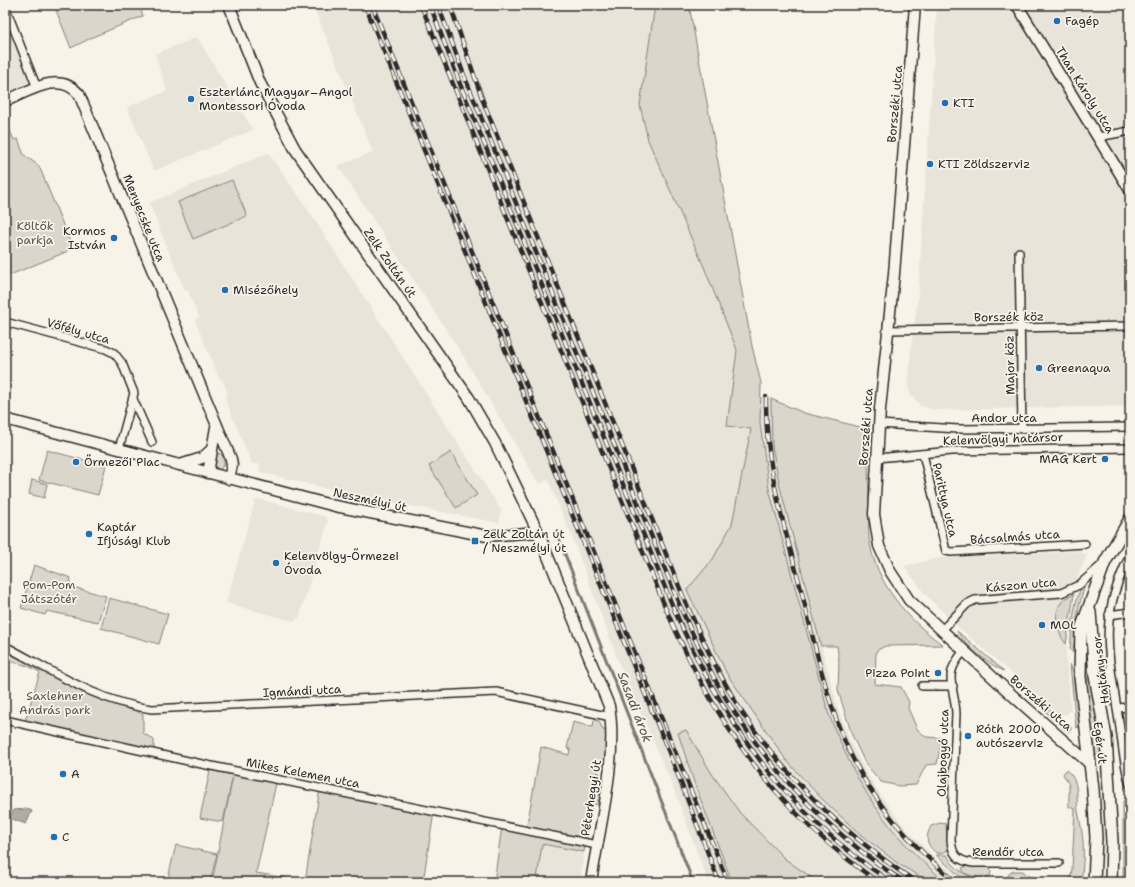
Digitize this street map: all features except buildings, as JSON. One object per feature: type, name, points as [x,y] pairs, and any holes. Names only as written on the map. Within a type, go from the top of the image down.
[{"type":"main road","name":"Egér út","points":[[1094,882],[1096,838],[1090,764],[1079,665],[1082,629],[1090,608],[1098,577],[1130,519]]},
{"type":"main road","name":"Egér út","points":[[1090,608],[1093,660],[1106,737],[1112,842],[1111,882]]},
{"type":"main road","points":[[1090,764],[1096,769],[1109,788]]},
{"type":"street","name":"Zelk Zoltán út","points":[[229,5],[260,83],[295,149],[469,398],[495,442],[538,532]]},
{"type":"street","name":"Borszéki utca","points":[[916,5],[895,266],[879,424],[874,514],[876,533],[883,558],[898,585],[909,600],[941,631],[1090,764]]},
{"type":"street","name":"Than Károly utca","points":[[1017,5],[1130,190]]},
{"type":"street","points":[[5,6],[37,88]]},
{"type":"street","name":"Menyecske utca","points":[[5,101],[49,83],[63,83],[69,85],[79,94],[216,427],[231,459],[232,465],[229,479]]},
{"type":"street","points":[[1098,136],[1130,131]]},
{"type":"street","name":"Major köz","points":[[1020,252],[1022,429]]},
{"type":"street","name":"Vőfély utca","points":[[5,322],[106,349],[114,353],[122,363],[133,387],[133,399],[119,449]]},
{"type":"street","name":"Borszék köz","points":[[888,330],[1130,326]]},
{"type":"street","points":[[133,399],[152,442]]},
{"type":"street","name":"Neszmélyi út","points":[[5,419],[335,506],[487,536],[538,532]]},
{"type":"street","name":"Andor utca","points":[[879,424],[958,429],[1130,427]]},
{"type":"street","points":[[208,473],[216,427]]},
{"type":"street","name":"Kelenvölgyi határsor","points":[[877,458],[982,450],[1130,448]]},
{"type":"street","points":[[178,465],[197,460],[212,450]]},
{"type":"street","name":"Parittya utca","points":[[923,454],[946,551]]},
{"type":"street","points":[[538,532],[609,706],[611,718]]},
{"type":"street","name":"Bácsalmás utca","points":[[946,551],[951,552],[1085,544]]},
{"type":"street","name":"Hajtány sor","points":[[1130,555],[1116,585],[1109,615],[1107,632],[1108,655],[1130,785]]},
{"type":"street","name":"Kászon utca","points":[[941,631],[967,604],[975,600],[1052,594],[1070,591],[1105,562]]},
{"type":"street","points":[[1109,615],[1130,612]]},
{"type":"street","name":"Igmándi utca","points":[[5,646],[96,695],[128,706],[152,709],[496,692],[611,718]]},
{"type":"street","name":"Olajbogyó utca","points":[[957,858],[953,852],[951,840],[956,713],[953,686],[950,678],[952,667],[964,651]]},
{"type":"street","points":[[922,686],[953,686]]},
{"type":"street","points":[[1117,708],[1130,706]]},
{"type":"street","name":"Péterhegyi út","points":[[591,882],[608,774],[611,718]]},
{"type":"street","name":"Mikes Kelemen utca","points":[[5,720],[197,763],[596,845]]},
{"type":"street","name":"Rendőr utca","points":[[957,858],[972,863],[1059,863]]},
{"type":"shaded area","points":[[313,5],[655,5],[651,34],[648,140],[704,267],[737,350],[735,372],[751,429],[732,524],[713,559],[687,590],[786,760],[822,799],[860,834],[900,865],[930,882],[818,882],[785,859],[740,813],[712,774],[686,730],[678,733],[694,782],[732,882],[708,882],[674,789],[619,663],[572,537],[548,480],[539,484],[459,349],[338,166],[373,152]]},
{"type":"shaded area","points":[[937,5],[1130,5],[1130,406],[934,410],[921,406],[911,395],[908,387],[912,338],[918,298]]},
{"type":"shaded area","points":[[5,19],[37,94],[5,108]]},
{"type":"shaded area","name":"Eszterlánc Magyar–Angol Montessori Óvoda","points":[[197,37],[253,130],[154,171],[127,107],[167,91],[155,54]]},
{"type":"shaded area","points":[[268,153],[303,202],[501,510],[499,523],[343,493],[260,472],[260,464],[252,464],[225,399],[228,393],[222,379],[219,378],[195,320],[199,317],[187,290],[185,291],[149,203]]},
{"type":"shaded area","points":[[761,397],[770,397],[771,399],[772,446],[780,487],[838,709],[851,743],[881,796],[907,830],[933,856],[963,882],[946,882],[926,866],[899,838],[871,802],[841,747],[828,712],[817,673],[769,489],[760,423]]},
{"type":"shaded area","name":"Kelenvölgy-Őrmezei Óvoda","points":[[259,499],[326,517],[328,521],[299,618],[293,621],[226,603],[255,501]]},
{"type":"shaded area","points":[[1079,551],[1087,555],[1079,573],[1069,618],[1066,657],[1071,709],[1068,714],[1060,715],[957,626],[925,594],[904,566],[939,558]]},
{"type":"shaded area","points":[[27,809],[32,811],[26,824],[9,818],[13,810]]},
{"type":"shaded area","points":[[542,844],[584,852],[580,882],[557,882],[537,879]]},
{"type":"green space","points":[[54,5],[139,5],[143,16],[95,36],[71,48]]},
{"type":"green space","points":[[655,5],[689,5],[752,346],[761,383],[760,423],[769,489],[828,712],[849,762],[875,805],[906,845],[946,882],[930,882],[900,865],[860,834],[822,799],[786,760],[727,674],[687,590],[713,559],[732,524],[751,429],[727,426],[737,350],[704,267],[648,140],[640,105]]},
{"type":"green space","name":"Költők parkja","points":[[5,119],[14,140],[18,139],[24,155],[39,166],[70,242],[69,249],[66,252],[5,277]]},
{"type":"green space","points":[[232,180],[247,216],[193,239],[178,202]]},
{"type":"green space","points":[[771,399],[804,413],[868,429],[869,538],[872,554],[878,570],[895,599],[918,624],[943,645],[885,646],[876,651],[875,684],[901,687],[909,702],[908,708],[917,729],[926,737],[942,738],[937,764],[926,765],[916,785],[899,786],[881,782],[865,763],[852,735],[838,690],[839,661],[837,646],[821,646],[780,487],[772,446]]},
{"type":"green space","points":[[47,450],[106,466],[98,495],[39,480]]},
{"type":"green space","points":[[451,452],[477,495],[456,508],[429,466]]},
{"type":"green space","points":[[219,453],[223,456],[224,464],[220,470],[214,466],[216,455]]},
{"type":"green space","points":[[32,480],[47,484],[44,498],[29,494]]},
{"type":"green space","name":"Pom-Pom Játszótér","points":[[34,565],[71,578],[69,586],[106,596],[98,622],[47,611],[45,615],[21,608]]},
{"type":"green space","points":[[1084,584],[1079,606],[1073,653],[1070,649],[1075,606],[1077,597]]},
{"type":"green space","points":[[1074,594],[1066,644],[1057,624],[1057,613],[1062,601]]},
{"type":"green space","points":[[109,598],[168,614],[159,644],[101,628]]},
{"type":"green space","points":[[957,631],[1004,671],[978,654],[965,642]]},
{"type":"green space","name":"Saxlehner András park","points":[[5,649],[90,694],[108,702],[139,712],[143,715],[143,733],[154,740],[154,750],[25,721],[40,672],[28,666],[5,660]]},
{"type":"green space","points":[[1085,657],[1087,657],[1099,729],[1091,731]]},
{"type":"green space","points":[[1070,664],[1074,674],[1079,727],[1076,728]]},
{"type":"green space","points":[[1031,694],[1071,727],[1071,729],[1068,732],[1047,713]]},
{"type":"green space","points":[[594,720],[599,721],[603,730],[608,731],[605,764],[598,764],[597,774],[599,772],[601,791],[598,804],[592,805],[584,852],[542,844],[537,879],[557,882],[494,882],[502,826],[526,831],[541,747],[569,755],[570,749],[567,748],[573,722],[593,727]]},
{"type":"green space","points":[[686,730],[712,774],[740,813],[785,859],[818,882],[732,882],[694,782],[678,733]]},
{"type":"green space","points":[[1100,735],[1102,759],[1095,754],[1092,736]]},
{"type":"green space","points":[[210,770],[233,775],[223,822],[200,818]]},
{"type":"green space","points":[[1066,770],[1074,779],[1082,830],[1083,863],[1081,882],[1070,882],[1075,809],[1069,807],[1069,785],[1063,774]]},
{"type":"green space","points":[[234,771],[277,779],[256,873],[305,881],[320,788],[434,812],[423,882],[212,882]]},
{"type":"green space","points":[[1130,798],[1130,882],[1123,882],[1123,801]]},
{"type":"green space","points":[[940,823],[946,824],[948,850],[943,853],[936,853],[928,844],[927,837],[931,826]]},
{"type":"green space","points":[[176,845],[217,854],[210,882],[167,882]]},
{"type":"green space","points":[[936,855],[947,855],[955,867],[975,879],[973,882],[966,882]]},
{"type":"green space","points":[[968,866],[989,867],[991,872],[990,876],[981,879],[964,873],[962,868]]},
{"type":"green space","points":[[1013,871],[1023,871],[1028,876],[1036,877],[1038,882],[1007,882],[1008,875]]},
{"type":"waterway","name":"Sasadi árok","points":[[559,539],[693,882]]},
{"type":"railway","points":[[365,5],[676,770],[719,882]]},
{"type":"railway","points":[[372,5],[728,882]]},
{"type":"railway","points":[[421,5],[666,609],[685,651],[728,727],[752,762],[778,794],[808,825],[841,854],[878,882]]},
{"type":"railway","points":[[430,5],[460,84],[673,607],[692,649],[736,726],[761,761],[788,794],[819,825],[853,855],[891,882]]},
{"type":"railway","points":[[438,5],[464,75],[679,604],[718,685],[736,715],[756,743],[799,795],[823,819],[849,841],[904,882]]},
{"type":"railway","points":[[450,5],[483,101],[685,601],[719,672],[743,714],[780,763],[800,785],[821,807],[844,827],[891,865],[916,882]]},
{"type":"railway","points":[[766,397],[768,444],[780,510],[822,672],[833,709],[848,750],[872,792],[902,831],[919,849],[956,882]]},
{"type":"place","name":"Fagép","points":[[1057,21]]},
{"type":"place","name":"Eszterlánc Magyar–Angol Montessori Óvoda","points":[[191,99]]},
{"type":"place","name":"KTI","points":[[945,103]]},
{"type":"place","name":"KTI Zöldszerviz","points":[[930,164]]},
{"type":"place","name":"Kormos István","points":[[114,238]]},
{"type":"place","name":"Misézőhely","points":[[225,290]]},
{"type":"place","name":"Greenaqua","points":[[1039,368]]},
{"type":"place","name":"MAG Kert","points":[[1105,459]]},
{"type":"place","name":"Őrmezői Piac","points":[[76,462]]},
{"type":"place","name":"Kaptár Ifjúsági Klub","points":[[89,534]]},
{"type":"place","name":"Zelk Zoltán út / Neszmélyi út","points":[[475,541]]},
{"type":"place","name":"Kelenvölgy-Őrmezei Óvoda","points":[[276,563]]},
{"type":"place","name":"MOL","points":[[1042,625]]},
{"type":"place","name":"Pizza Point","points":[[938,673]]},
{"type":"place","name":"Róth 2000 autószerviz","points":[[968,736]]},
{"type":"place","name":"A","points":[[63,774]]},
{"type":"place","name":"C","points":[[54,837]]}]
